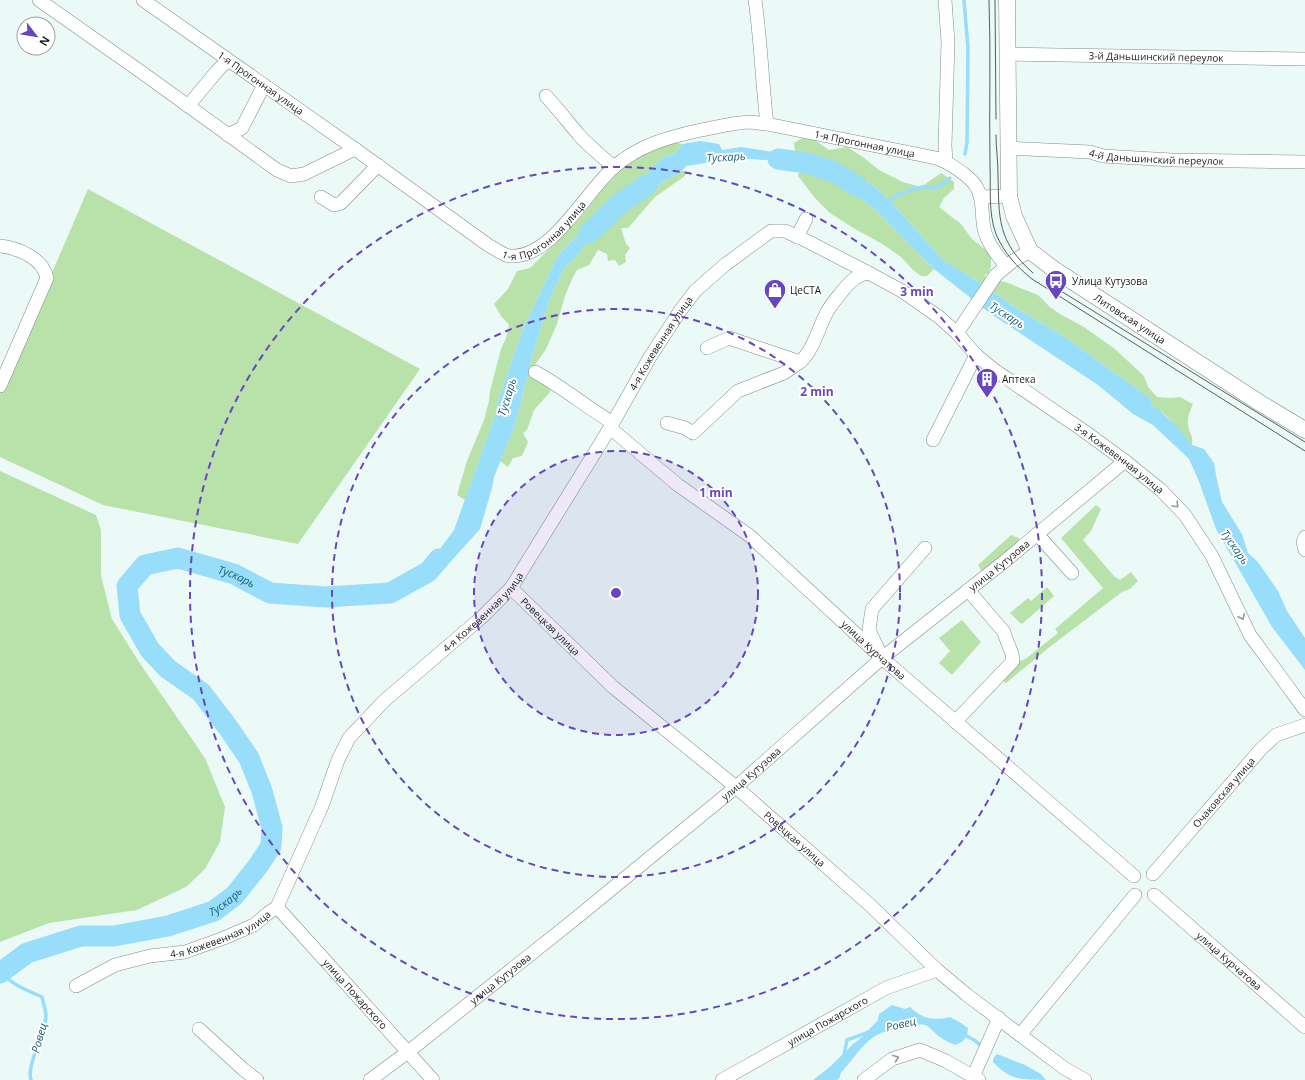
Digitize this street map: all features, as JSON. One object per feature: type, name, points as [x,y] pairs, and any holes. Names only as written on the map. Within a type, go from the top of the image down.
[{"type":"main road","name":"Литовская улица","points":[[1007,0],[1009,196],[1014,216],[1030,251],[1055,270],[1260,403],[1305,430]]},
{"type":"street","points":[[39,0],[277,170],[291,176],[304,174],[355,149]]},
{"type":"street","name":"1-я Прогонная улица","points":[[143,0],[378,165],[488,245],[508,256],[523,255],[540,247],[554,236],[614,166],[645,146],[718,126],[750,122],[767,124],[936,158],[946,162],[964,175],[976,187],[981,197]]},
{"type":"street","points":[[755,0],[767,124]]},
{"type":"street","points":[[945,0],[948,42],[945,146],[946,162]]},
{"type":"street","name":"3-й Даньшинский переулок","points":[[1008,54],[1305,59]]},
{"type":"street","points":[[188,106],[228,60]]},
{"type":"street","points":[[228,135],[242,128],[264,85]]},
{"type":"street","points":[[546,96],[595,151],[614,166]]},
{"type":"street","name":"4-й Даньшинский переулок","points":[[1008,148],[1090,152],[1103,156],[1172,160],[1305,162]]},
{"type":"street","points":[[321,197],[334,205],[341,203],[378,165]]},
{"type":"street","points":[[1001,271],[984,230],[981,197],[1009,196]]},
{"type":"street","points":[[797,237],[806,218]]},
{"type":"street","name":"4-я Кожевенная улица","points":[[76,986],[115,965],[150,956],[185,952],[224,938],[254,925],[277,908],[322,806],[338,760],[349,738],[384,701],[481,618],[511,588],[611,426],[650,357],[695,291],[726,264],[771,231],[784,231],[867,272]]},
{"type":"street","points":[[0,246],[9,247],[26,254],[41,264],[46,272],[47,278],[0,386]]},
{"type":"street","points":[[957,334],[1001,271],[1030,251]]},
{"type":"street","points":[[667,423],[685,428],[693,433],[738,391],[784,374],[800,362],[806,357],[826,312],[832,303],[853,279],[867,272]]},
{"type":"street","name":"3-я Кожевенная улица","points":[[867,272],[902,291],[933,312],[957,334],[976,355],[993,369],[1126,461],[1161,490],[1185,515],[1212,556],[1250,635],[1305,710]]},
{"type":"street","points":[[707,348],[729,338],[800,362]]},
{"type":"street","points":[[933,440],[976,355]]},
{"type":"street","name":"улица Курчатова","points":[[535,372],[554,383],[583,404],[611,426],[678,485],[750,536],[882,658],[1134,876]]},
{"type":"street","name":"улица Кутузова","points":[[370,1080],[408,1052],[575,919],[736,787],[882,658],[1126,461]]},
{"type":"street","points":[[1037,534],[1072,573]]},
{"type":"street","points":[[1305,537],[1302,542],[1305,550]]},
{"type":"street","points":[[882,658],[869,630],[872,609],[925,548]]},
{"type":"street","name":"Ровецкая улица","points":[[511,588],[613,687],[736,787],[870,905],[937,970],[967,995],[1064,1068],[1085,1080]]},
{"type":"street","points":[[955,722],[1013,661],[1013,656],[1004,632],[968,590]]},
{"type":"street","name":"Очаковская улица","points":[[1153,874],[1260,749],[1276,735],[1305,725]]},
{"type":"street","points":[[1153,874],[1156,884],[1154,895],[1147,897],[1135,895],[1132,883],[1134,876],[1153,874]]},
{"type":"street","points":[[1020,1035],[1135,895]]},
{"type":"street","name":"улица Курчатова","points":[[1154,895],[1305,1027]]},
{"type":"street","name":"улица Пожарского","points":[[277,908],[433,1080]]},
{"type":"street","name":"улица Пожарского","points":[[722,1080],[886,988],[937,970]]},
{"type":"street","points":[[864,1080],[892,1059],[920,1050],[946,1061],[976,1078],[998,1018]]},
{"type":"street","points":[[199,1029],[257,1080]]},
{"type":"green space","points":[[802,138],[815,140],[829,150],[847,147],[863,157],[879,170],[903,182],[921,187],[941,173],[954,182],[954,189],[944,198],[939,207],[961,224],[972,239],[991,254],[989,273],[984,276],[1008,283],[1038,295],[1050,307],[1060,314],[1084,327],[1115,349],[1144,376],[1148,387],[1157,397],[1180,397],[1193,404],[1188,420],[1192,445],[1169,418],[1152,406],[1150,398],[1063,336],[1018,309],[973,278],[943,260],[893,204],[875,187],[831,161],[802,155],[795,151],[794,143]]},
{"type":"green space","points":[[670,141],[682,144],[676,153],[662,158],[650,169],[640,182],[608,201],[589,224],[563,250],[555,261],[522,332],[499,397],[496,413],[465,500],[457,495],[467,461],[484,420],[501,349],[506,338],[509,325],[501,316],[494,304],[508,289],[517,271],[530,268],[579,219],[617,174],[632,161]]},
{"type":"green space","points":[[801,163],[807,163],[834,172],[844,186],[876,210],[934,269],[927,276],[921,276],[901,257],[884,245],[830,213],[815,198],[798,176]]},
{"type":"green space","points":[[682,171],[686,171],[685,176],[655,197],[628,228],[621,228],[626,244],[630,248],[625,255],[626,262],[619,266],[615,260],[608,261],[607,254],[598,250],[589,265],[577,270],[565,296],[557,324],[546,349],[535,365],[531,377],[544,384],[551,391],[534,410],[527,430],[523,433],[528,442],[522,456],[513,458],[508,467],[500,461],[516,422],[532,357],[550,298],[564,268],[575,258],[607,216],[619,204],[640,195]]},
{"type":"green space","points":[[88,189],[420,369],[298,544],[103,505],[0,457],[0,394]]},
{"type":"green space","points":[[0,471],[96,515],[101,530],[101,575],[112,619],[139,662],[205,758],[225,807],[220,842],[205,869],[186,887],[137,910],[49,923],[0,942]]},
{"type":"green space","points":[[1096,505],[1101,509],[1091,531],[1083,540],[1114,576],[1120,580],[1131,572],[1138,581],[1130,589],[1122,592],[1051,646],[1006,683],[1000,679],[1018,661],[1028,657],[1058,633],[1055,629],[1103,588],[1061,538]]},
{"type":"green space","points":[[1011,535],[1019,538],[1020,543],[986,572],[981,570],[978,565]]},
{"type":"green space","points":[[1047,587],[1054,596],[1022,624],[1010,613],[1028,598],[1031,601]]},
{"type":"green space","points":[[962,620],[981,642],[952,675],[939,663],[950,651],[939,638]]},
{"type":"water","points":[[700,141],[719,144],[722,150],[741,147],[780,153],[795,151],[802,155],[831,161],[875,187],[893,204],[943,260],[973,278],[1018,309],[1063,336],[1150,398],[1152,406],[1157,408],[1177,426],[1192,445],[1204,449],[1214,463],[1222,502],[1242,534],[1248,553],[1258,562],[1278,591],[1287,611],[1305,638],[1305,670],[1272,627],[1216,529],[1189,459],[1153,425],[1133,414],[1098,385],[991,314],[934,269],[876,210],[844,186],[834,172],[807,163],[738,158],[686,166],[682,171],[640,195],[623,201],[607,216],[575,258],[564,268],[550,298],[532,357],[516,422],[494,477],[480,529],[436,578],[404,596],[377,598],[370,594],[362,595],[354,603],[336,603],[337,591],[366,591],[398,588],[420,576],[454,530],[496,413],[499,397],[522,332],[555,261],[563,250],[589,224],[608,201],[640,182],[650,169],[662,158],[676,153],[682,144]]},
{"type":"water","points":[[892,1005],[905,1009],[910,1007],[919,1014],[928,1018],[939,1019],[950,1017],[968,1028],[967,1036],[962,1042],[955,1045],[944,1040],[928,1026],[922,1024],[909,1028],[894,1029],[883,1032],[865,1044],[834,1080],[813,1080],[831,1066],[861,1038],[878,1020],[879,1014]]},
{"type":"water","points":[[997,1054],[1025,1065],[1041,1074],[1046,1080],[1030,1080],[1011,1076],[993,1062],[994,1057]]},
{"type":"waterway","points":[[964,0],[968,48],[967,142],[965,154]]},
{"type":"waterway","name":"Тускарь","points":[[778,159],[807,163],[834,172],[857,186]]},
{"type":"waterway","points":[[886,203],[899,194],[922,187],[938,187],[950,178]]},
{"type":"waterway","name":"Тускарь","points":[[589,233],[619,204],[647,185]]},
{"type":"waterway","name":"Тускарь","points":[[0,973],[27,953],[81,936],[114,936],[168,926],[214,911],[234,896],[258,866],[271,846],[272,828],[262,791],[249,758],[201,692],[168,669],[150,650],[130,615],[127,586],[145,565],[178,558],[234,574],[270,593],[326,597],[390,593],[428,572],[439,559]]},
{"type":"waterway","name":"Ровец","points":[[1,972],[14,984],[42,997],[46,1011],[43,1032],[31,1067],[31,1080]]},
{"type":"waterway","name":"Ровец","points":[[844,1055],[847,1040],[872,1031]]},
{"type":"waterway","name":"Ровец","points":[[963,1034],[983,1047]]},
{"type":"waterway","name":"Ровец","points":[[834,1080],[838,1077],[839,1072]]},
{"type":"tram line","points":[[989,0],[990,200],[993,226],[999,241],[1007,253],[1021,270],[1032,279],[1305,451]]},
{"type":"tram line","points":[[995,0],[996,119]]},
{"type":"tram line","points":[[996,135],[999,204],[1002,228],[1012,250],[1033,273]]},
{"type":"tram line","points":[[1048,283],[1305,442]]},
{"type":"place","name":"Улица Кутузова","points":[[1056,300]]},
{"type":"place","name":"ЦеСТА","points":[[775,310]]},
{"type":"place","name":"Аптека","points":[[987,398]]}]
